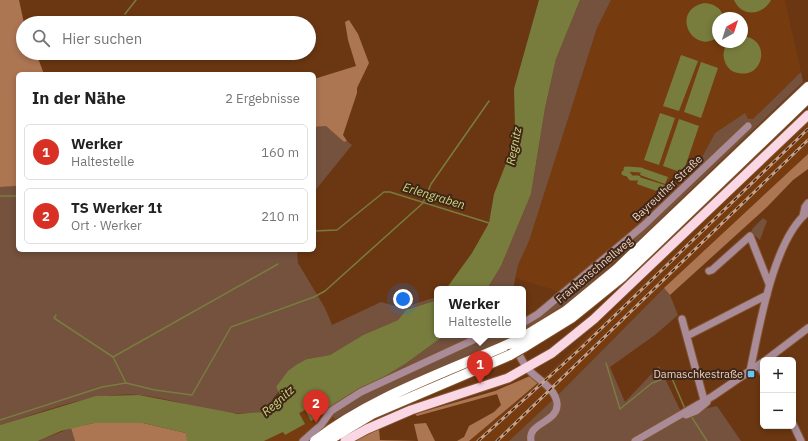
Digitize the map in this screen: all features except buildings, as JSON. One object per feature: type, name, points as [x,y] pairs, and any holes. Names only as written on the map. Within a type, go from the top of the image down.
[{"type":"highway","name":"Frankenschnellweg","points":[[522,343],[566,311],[617,269],[808,87]]},
{"type":"highway","name":"Frankenschnellweg","points":[[315,441],[339,424],[370,406],[510,345],[522,343],[571,318],[623,276],[808,98]]},
{"type":"highway","name":"Frankenschnellweg","points":[[327,441],[372,414],[510,345]]},
{"type":"main road","points":[[345,441],[387,420],[493,384],[528,368],[552,353],[582,331],[808,115]]},
{"type":"street","name":"Bayreuther Straße","points":[[526,321],[538,314],[644,226],[748,126]]},
{"type":"street","points":[[750,371],[769,284],[788,239],[806,214],[805,207],[808,203]]},
{"type":"street","points":[[709,271],[750,236],[769,284]]},
{"type":"street","points":[[687,336],[767,295]]},
{"type":"street","points":[[682,319],[704,400]]},
{"type":"street","points":[[770,357],[808,328]]},
{"type":"street","points":[[303,441],[322,425],[331,411],[362,392],[478,338]]},
{"type":"street","points":[[510,345],[528,368],[552,392],[557,404],[556,411],[551,418],[532,431],[531,441]]},
{"type":"street","points":[[678,417],[696,411],[713,396],[760,365]]},
{"type":"street","points":[[636,441],[713,396]]},
{"type":"street","points":[[795,429],[801,441]]},
{"type":"shaded area","points":[[0,0],[19,0],[22,16],[16,16],[16,60],[39,60],[43,72],[16,72],[16,186],[0,187]]},
{"type":"shaded area","points":[[580,0],[611,0],[597,28],[529,241],[518,265],[514,286],[489,286],[501,266],[531,194],[545,108],[556,59]]},
{"type":"shaded area","points":[[611,0],[785,0],[801,72],[753,119],[748,119],[745,113],[715,133],[688,183],[637,229],[561,292],[516,278],[518,265],[529,241],[597,28]]},
{"type":"shaded area","points":[[349,20],[358,34],[369,63],[357,88],[357,93],[343,135],[347,141],[344,142],[326,126],[316,127],[316,78],[356,66],[348,40],[345,22]]},
{"type":"shaded area","points":[[801,72],[803,82],[627,251],[571,300],[526,329],[526,319],[532,317],[688,183],[715,133],[745,113],[748,119],[753,119]]},
{"type":"shaded area","points":[[808,122],[808,154],[664,288],[559,394],[509,441],[469,441],[539,382]]},
{"type":"shaded area","points":[[326,126],[344,142],[347,141],[352,145],[316,190],[316,127]]},
{"type":"shaded area","points":[[808,154],[808,169],[793,180],[767,207],[670,295],[664,288]]},
{"type":"shaded area","points":[[16,186],[16,252],[297,252],[298,263],[325,308],[332,325],[381,302],[402,308],[434,298],[434,301],[406,310],[398,320],[363,335],[330,355],[307,359],[276,387],[279,391],[269,404],[268,411],[237,413],[204,408],[155,397],[121,395],[86,399],[0,425],[0,187]]},
{"type":"shaded area","points":[[763,218],[767,221],[760,240],[751,232]]},
{"type":"shaded area","points":[[664,288],[670,295],[678,315],[655,335],[610,367],[625,402],[659,366],[682,414],[717,406],[741,441],[509,441],[559,394]]},
{"type":"shaded area","points":[[441,338],[509,338],[367,401],[335,419],[328,410],[405,364]]},
{"type":"shaded area","points":[[530,376],[539,382],[469,441],[457,441],[464,437],[469,426],[494,412],[501,405],[497,394],[417,416],[415,414],[495,391]]},
{"type":"shaded area","points":[[304,410],[328,410],[335,419],[307,441],[264,441],[283,432],[285,435],[304,424],[298,413]]},
{"type":"shaded area","points":[[94,423],[143,423],[186,433],[188,439],[187,441],[75,441],[71,428]]},
{"type":"shaded area","points":[[426,423],[435,441],[418,441],[414,424]]},
{"type":"shaded area","points":[[71,428],[75,441],[38,441]]},
{"type":"shaded area","points":[[379,429],[380,440],[418,441],[354,441]]},
{"type":"water","name":"Regnitz","points":[[539,0],[580,0],[556,59],[545,108],[531,194],[501,266],[489,286],[448,286],[472,253],[489,223],[494,194],[507,161],[515,126],[514,89]]},
{"type":"water","points":[[734,0],[771,0],[763,9],[758,11],[747,12],[738,6]]},
{"type":"water","points":[[704,3],[711,4],[717,7],[721,12],[712,12],[712,40],[700,41],[693,37],[688,30],[686,22],[688,14],[694,8]]},
{"type":"water","points":[[748,37],[752,38],[758,43],[761,50],[759,64],[754,70],[747,73],[732,71],[728,68],[725,62],[725,49],[748,48]]},
{"type":"water","points":[[681,55],[698,61],[679,111],[663,106]]},
{"type":"water","points":[[701,62],[718,68],[701,118],[684,112]]},
{"type":"water","points":[[660,113],[675,118],[659,165],[644,160]]},
{"type":"water","points":[[679,119],[699,126],[683,173],[663,166]]},
{"type":"water","points":[[642,168],[668,177],[665,184],[640,175]]},
{"type":"water","points":[[639,177],[665,185],[662,193],[637,184]]},
{"type":"water","points":[[434,301],[434,338],[441,338],[405,364],[311,421],[305,410],[299,413],[305,424],[285,435],[283,432],[264,441],[187,441],[186,433],[143,423],[94,423],[61,431],[38,441],[0,441],[0,425],[96,396],[139,395],[238,414],[264,412],[280,408],[279,402],[282,398],[276,387],[288,371],[307,359],[330,355],[363,335],[398,320],[406,310]]},
{"type":"waterway","points":[[125,14],[136,0]]},
{"type":"waterway","points":[[56,315],[54,318],[113,357],[126,383],[155,390],[192,395],[231,327],[314,297],[325,291],[423,203],[431,184],[489,101]]},
{"type":"waterway","points":[[626,169],[641,170]]},
{"type":"waterway","points":[[624,173],[628,174],[631,178],[638,178]]},
{"type":"waterway","name":"Erlengraben","points":[[316,231],[337,230],[384,192],[390,192],[489,223]]},
{"type":"waterway","name":"Erlengraben","points":[[0,196],[16,196]]},
{"type":"waterway","points":[[113,357],[278,264]]},
{"type":"waterway","points":[[606,363],[620,409],[652,383],[671,376],[685,409]]},
{"type":"waterway","points":[[0,420],[102,387],[126,383]]},
{"type":"waterway","points":[[691,416],[707,441]]},
{"type":"railway","points":[[478,441],[580,349],[808,129]]},
{"type":"railway","points":[[497,441],[808,140]]},
{"type":"place","name":"Damaschkestraße","points":[[751,374]]},
{"type":"place","name":"Werker","points":[[480,384]]},
{"type":"place","name":"TS Werker 1t","points":[[316,423]]}]
